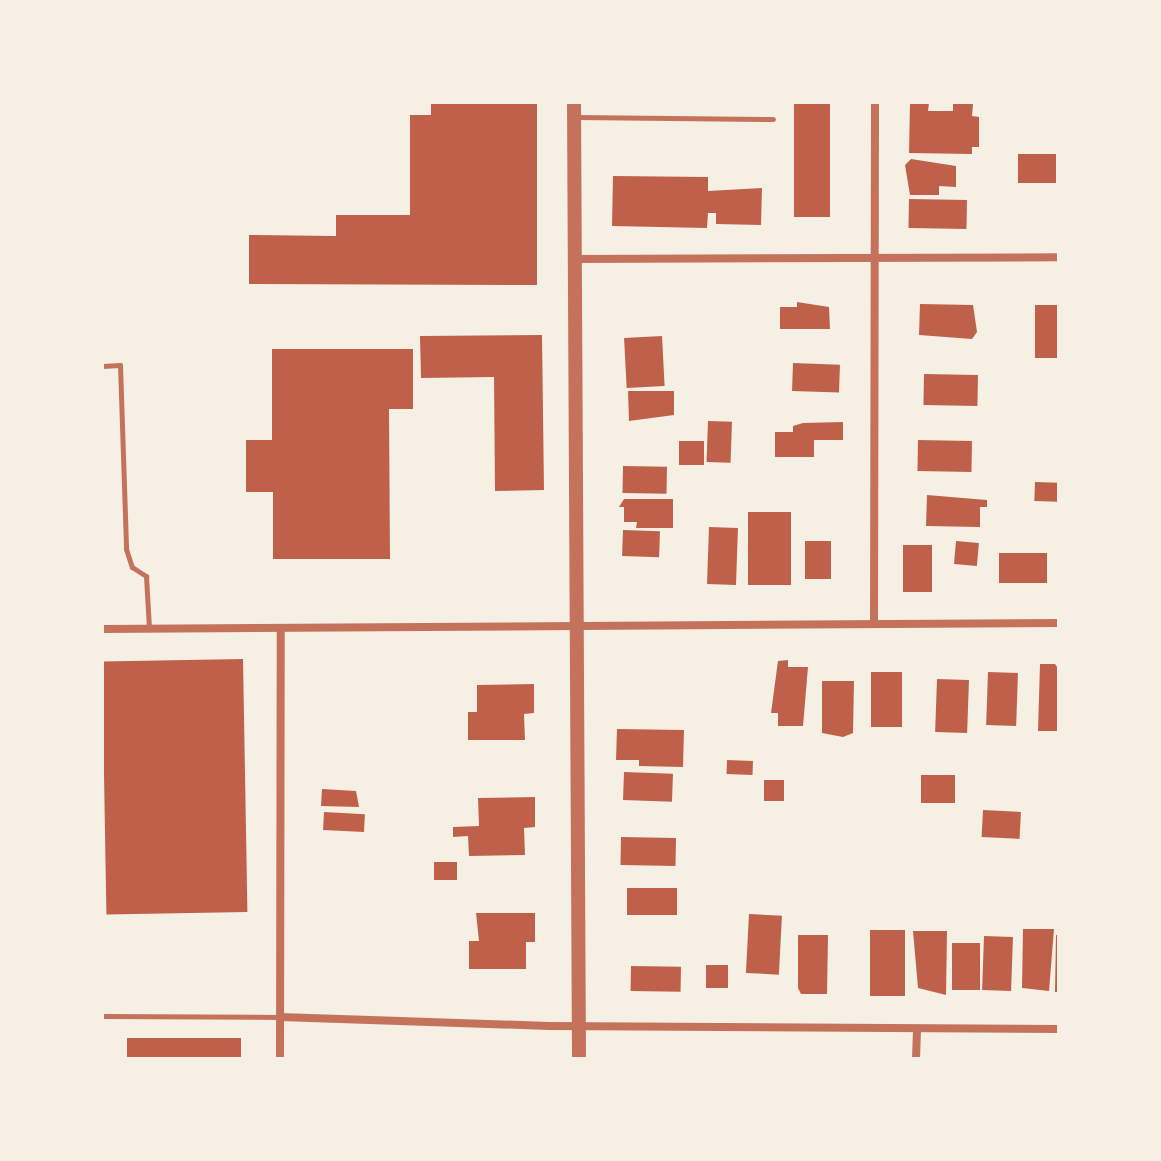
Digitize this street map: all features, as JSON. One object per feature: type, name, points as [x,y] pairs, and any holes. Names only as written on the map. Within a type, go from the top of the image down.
[{"type":"street","points":[[874,623],[875,102]]},
{"type":"street","points":[[574,109],[579,1059]]},
{"type":"street","points":[[574,259],[1059,257]]},
{"type":"street","points":[[102,629],[1059,623]]},
{"type":"street","points":[[280,1059],[281,630]]},
{"type":"street","points":[[280,1017],[917,1030],[1059,1029]]},
{"type":"street","points":[[916,1059],[917,1030]]},
{"type":"lane","points":[[574,109],[773,119]]},
{"type":"lane","points":[[102,366],[120,365],[126,549],[132,567],[146,576],[149,629]]},
{"type":"lane","points":[[102,1016],[280,1017]]},
{"type":"building","points":[[431,102],[537,102],[537,285],[249,284],[249,235],[336,236],[336,215],[410,215],[410,115],[431,115]]},
{"type":"building","points":[[794,102],[830,102],[830,217],[794,217]]},
{"type":"building","points":[[910,103],[929,103],[928,111],[953,111],[953,103],[973,104],[972,116],[979,117],[979,147],[972,147],[972,154],[909,153]]},
{"type":"building","points":[[1018,154],[1056,154],[1056,183],[1018,183]]},
{"type":"building","points":[[911,159],[956,166],[956,187],[939,186],[939,195],[910,195],[905,165]]},
{"type":"building","points":[[613,176],[708,177],[708,191],[762,188],[761,225],[716,224],[716,213],[708,213],[707,228],[612,226]]},
{"type":"building","points":[[909,199],[967,200],[966,229],[908,228]]},
{"type":"building","points":[[797,302],[829,307],[830,329],[780,329],[780,307],[797,307]]},
{"type":"building","points":[[920,304],[973,305],[977,332],[972,339],[919,335]]},
{"type":"building","points":[[1035,305],[1059,305],[1059,358],[1035,358]]},
{"type":"building","points":[[542,335],[544,490],[495,491],[494,377],[421,378],[420,336]]},
{"type":"building","points":[[662,336],[665,386],[627,388],[624,338]]},
{"type":"building","points":[[272,349],[413,349],[413,409],[389,409],[390,559],[273,559],[273,492],[246,492],[246,440],[272,440]]},
{"type":"building","points":[[793,363],[840,365],[839,393],[792,391]]},
{"type":"building","points":[[924,374],[978,375],[977,406],[923,405]]},
{"type":"building","points":[[628,391],[674,391],[674,415],[629,421]]},
{"type":"building","points":[[708,421],[732,422],[731,463],[707,462]]},
{"type":"building","points":[[843,422],[843,440],[814,440],[814,457],[775,457],[775,432],[793,432],[793,426],[803,423]]},
{"type":"building","points":[[918,440],[972,441],[971,472],[917,471]]},
{"type":"building","points":[[679,441],[704,441],[704,465],[679,465]]},
{"type":"building","points":[[623,466],[667,467],[667,494],[623,493]]},
{"type":"building","points":[[1035,482],[1059,483],[1058,502],[1034,501]]},
{"type":"building","points":[[927,495],[987,500],[987,507],[980,507],[980,527],[926,526]]},
{"type":"building","points":[[624,499],[673,499],[673,528],[636,528],[637,522],[624,522],[624,507],[619,507]]},
{"type":"building","points":[[748,512],[791,512],[791,585],[748,585]]},
{"type":"building","points":[[709,527],[738,528],[736,585],[707,584]]},
{"type":"building","points":[[623,530],[660,531],[659,557],[622,556]]},
{"type":"building","points":[[805,541],[831,541],[831,579],[805,579]]},
{"type":"building","points":[[956,541],[979,543],[977,566],[954,564]]},
{"type":"building","points":[[903,545],[932,545],[932,592],[903,592]]},
{"type":"building","points":[[999,553],[1047,553],[1047,583],[999,583]]},
{"type":"building","points":[[243,659],[247,912],[106,914],[102,661]]},
{"type":"building","points":[[788,660],[788,667],[808,667],[803,726],[778,726],[778,713],[771,713],[778,661]]},
{"type":"building","points":[[1040,664],[1055,664],[1059,670],[1059,731],[1038,731]]},
{"type":"building","points":[[871,672],[902,672],[902,727],[871,727]]},
{"type":"building","points":[[988,672],[1018,673],[1016,726],[986,725]]},
{"type":"building","points":[[937,679],[969,680],[967,733],[935,732]]},
{"type":"building","points":[[822,681],[854,681],[853,733],[843,737],[822,733]]},
{"type":"building","points":[[534,684],[534,713],[524,714],[525,740],[468,740],[468,712],[477,712],[477,685]]},
{"type":"building","points":[[617,729],[684,730],[683,767],[639,766],[639,760],[616,760]]},
{"type":"building","points":[[727,760],[753,761],[752,775],[727,774]]},
{"type":"building","points":[[624,772],[673,774],[672,802],[623,800]]},
{"type":"building","points":[[921,775],[955,775],[955,803],[921,803]]},
{"type":"building","points":[[764,780],[784,780],[784,801],[764,801]]},
{"type":"building","points":[[322,789],[356,791],[359,807],[321,806]]},
{"type":"building","points":[[535,797],[535,827],[524,828],[525,855],[469,856],[468,836],[453,837],[453,827],[479,826],[478,798]]},
{"type":"building","points":[[983,810],[1021,812],[1020,839],[982,837]]},
{"type":"building","points":[[324,812],[365,814],[364,832],[323,830]]},
{"type":"building","points":[[621,837],[676,838],[676,866],[621,865]]},
{"type":"building","points":[[434,862],[457,862],[457,880],[434,880]]},
{"type":"building","points":[[627,888],[677,888],[677,915],[627,915]]},
{"type":"building","points":[[476,913],[535,913],[535,942],[526,942],[526,969],[469,969],[469,941],[479,941]]},
{"type":"building","points":[[749,914],[782,916],[779,975],[746,973]]},
{"type":"building","points":[[1023,929],[1054,929],[1049,991],[1022,988]]},
{"type":"building","points":[[870,930],[905,930],[905,996],[870,996]]},
{"type":"building","points":[[913,931],[947,931],[946,995],[918,988]]},
{"type":"building","points":[[798,935],[828,935],[827,994],[801,994],[798,988]]},
{"type":"building","points":[[1056,935],[1059,935],[1059,992],[1055,992]]},
{"type":"building","points":[[984,936],[1013,937],[1011,991],[982,990]]},
{"type":"building","points":[[952,943],[980,943],[980,990],[952,990]]},
{"type":"building","points":[[706,965],[728,965],[728,988],[706,988]]},
{"type":"building","points":[[631,966],[681,967],[681,992],[631,991]]},
{"type":"building","points":[[127,1038],[241,1038],[241,1059],[127,1059]]}]
